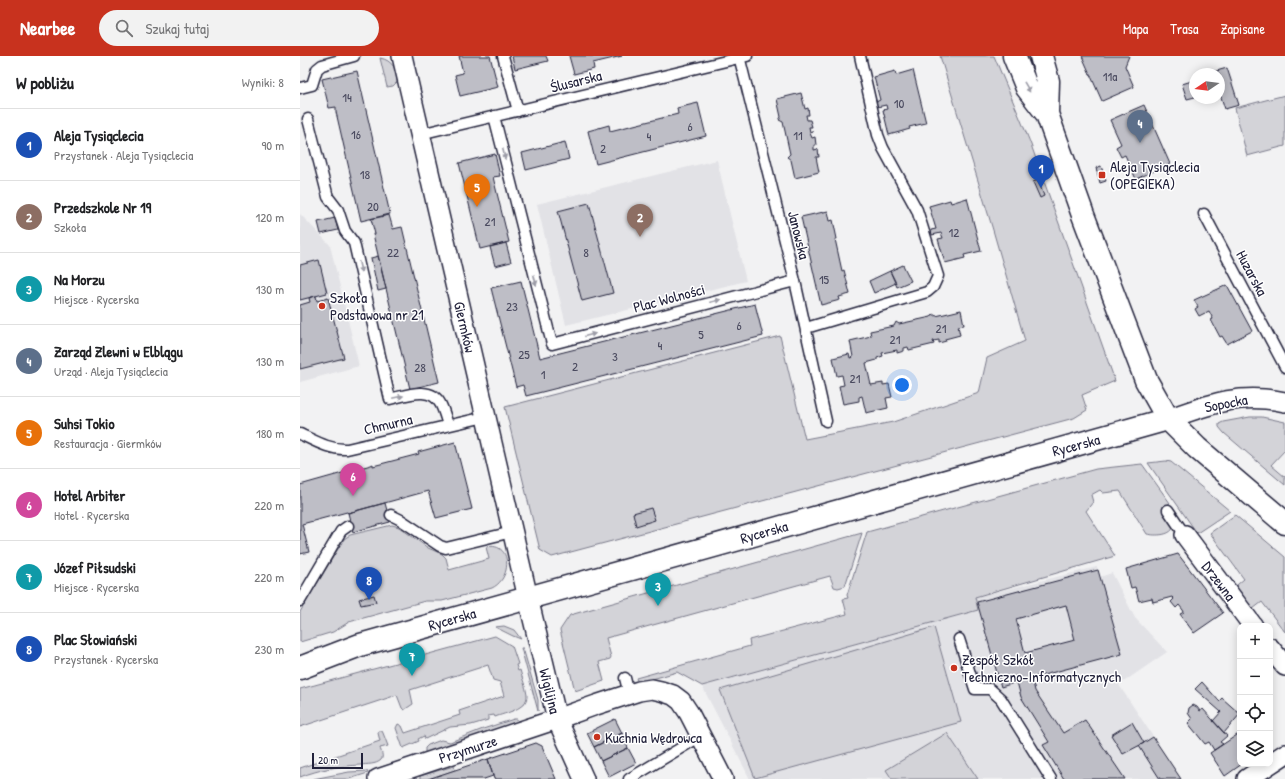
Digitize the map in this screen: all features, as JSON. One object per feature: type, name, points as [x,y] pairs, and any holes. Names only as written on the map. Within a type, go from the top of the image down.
[{"type":"main road","points":[[1014,56],[1027,88],[1047,114],[1083,215],[1146,380],[1168,419],[1197,448],[1285,523]]},
{"type":"main road","points":[[1041,56],[1048,80],[1047,114]]},
{"type":"main road","name":"Rycerska","points":[[300,668],[360,645],[1168,419]]},
{"type":"main road","name":"Rycerska","points":[[300,653],[360,645]]},
{"type":"street","name":"Giermków","points":[[402,56],[528,598]]},
{"type":"street","name":"Sopocka","points":[[1168,419],[1225,400],[1254,398],[1285,402]]},
{"type":"street","name":"Drzewna","points":[[1185,535],[1251,623]]},
{"type":"street","name":"Wigilijna","points":[[528,598],[557,719],[584,779]]},
{"type":"street","points":[[1273,652],[1285,666]]},
{"type":"street","name":"Przymurze","points":[[390,777],[557,719],[627,686],[639,690],[652,689],[661,691],[673,695],[681,702],[689,713],[723,779]]},
{"type":"street","points":[[1247,779],[1285,754]]},
{"type":"lane","points":[[300,88],[312,85],[317,69],[322,65],[354,56]]},
{"type":"lane","points":[[503,56],[518,111]]},
{"type":"lane","name":"Ślusarska","points":[[420,134],[742,56]]},
{"type":"lane","name":"Janowska","points":[[742,56],[806,328],[826,421]]},
{"type":"lane","points":[[806,328],[927,292],[933,287],[938,276],[917,210],[883,148],[878,135],[860,56]]},
{"type":"lane","name":"Plac Wolności","points":[[494,116],[552,344],[795,281]]},
{"type":"lane","points":[[308,119],[328,197],[338,210],[345,231],[354,243],[390,399],[421,392],[432,394],[440,403],[448,426]]},
{"type":"lane","name":"Huzarska","points":[[1204,214],[1285,367]]},
{"type":"lane","name":"Chmurna","points":[[300,434],[331,448],[347,449],[485,417]]},
{"type":"lane","points":[[1168,510],[1185,535]]},
{"type":"lane","points":[[391,515],[440,546],[446,548],[512,532]]},
{"type":"lane","points":[[300,601],[340,531],[348,526]]},
{"type":"lane","points":[[959,639],[975,690],[990,689],[1000,699],[1051,779]]},
{"type":"lane","points":[[629,779],[701,736]]},
{"type":"shaded area","points":[[940,56],[994,56],[1030,142],[1115,381],[1082,395],[1087,410],[1074,418],[552,557],[540,550],[505,407],[780,336],[805,439],[893,422],[979,393],[987,358],[1025,341]]},
{"type":"shaded area","points":[[380,58],[391,63],[395,70],[397,82],[393,86],[387,87]]},
{"type":"shaded area","points":[[1285,95],[1285,146],[1247,156],[1235,108]]},
{"type":"shaded area","points":[[717,160],[746,281],[566,325],[537,204]]},
{"type":"shaded area","name":"Szkoła Podstawowa nr 21","points":[[300,214],[330,245],[359,366],[300,382]]},
{"type":"shaded area","points":[[1250,417],[1262,417],[1285,422],[1285,450],[1271,465],[1285,477],[1285,485],[1224,433],[1219,427],[1219,424],[1223,422]]},
{"type":"shaded area","points":[[1166,461],[1171,462],[1230,511],[1197,533],[1148,463]]},
{"type":"shaded area","points":[[1142,464],[1170,503],[1162,508],[1174,525],[1173,529],[1167,533],[1159,535],[1147,534],[1120,491],[1103,493],[1100,490],[1091,495],[1093,502],[1086,511],[1115,556],[975,597],[978,610],[702,686],[677,672],[638,683],[636,678],[750,646],[749,640],[847,614],[843,599],[848,598],[847,595],[867,532],[1096,469]]},
{"type":"shaded area","points":[[1235,515],[1285,557],[1285,632],[1262,602],[1249,612],[1232,589],[1244,579],[1210,533]]},
{"type":"shaded area","points":[[392,525],[399,527],[428,548],[442,554],[446,558],[449,570],[489,559],[486,547],[501,549],[507,562],[504,577],[492,588],[442,601],[425,601],[349,622],[333,632],[300,642],[300,612],[344,539],[350,535]]},
{"type":"shaded area","points":[[862,533],[845,586],[838,588],[834,587],[830,576],[606,638],[611,657],[610,659],[599,662],[604,681],[575,691],[560,630],[570,615]]},
{"type":"shaded area","name":"Zespół Szkół Techniczno-Informatycznych","points":[[1097,567],[1100,577],[1112,573],[1135,618],[1167,652],[1119,685],[1181,779],[750,779],[702,686],[978,610],[975,597]]},
{"type":"shaded area","points":[[504,626],[514,630],[521,639],[495,627]]},
{"type":"shaded area","points":[[934,627],[961,722],[755,778],[720,690]]},
{"type":"shaded area","points":[[495,636],[512,646],[518,664],[516,665],[518,671],[520,670],[526,689],[527,695],[524,704],[515,710],[495,717],[494,715],[488,716],[488,720],[471,725],[450,727],[425,739],[424,736],[418,739],[419,741],[403,748],[396,728],[398,724],[402,726],[405,733],[460,715],[459,711],[504,696],[500,682],[493,680],[488,665],[410,690],[413,704],[404,710],[397,695],[300,727],[300,689]]},
{"type":"shaded area","points":[[521,648],[523,648],[538,700],[538,711]]},
{"type":"shaded area","points":[[517,719],[519,723],[425,754],[425,748],[428,745],[441,740],[450,742]]},
{"type":"shaded area","points":[[379,731],[382,731],[388,746],[380,748],[382,757],[379,762],[330,768],[300,777],[300,768],[380,741]]},
{"type":"shaded area","points":[[947,733],[978,779],[892,779],[886,770]]},
{"type":"shaded area","points":[[454,766],[455,770],[429,779],[420,779],[420,776]]},
{"type":"shaded area","points":[[367,771],[368,773],[349,779],[313,779],[349,772]]},
{"type":"building","points":[[459,56],[490,56],[498,87],[460,96],[455,75],[463,73]]},
{"type":"building","points":[[512,56],[546,56],[548,61],[515,69]]},
{"type":"building","points":[[569,56],[622,56],[593,63],[594,69],[574,74]]},
{"type":"building","points":[[1082,56],[1129,56],[1125,66],[1134,87],[1102,101]]},
{"type":"building","points":[[1227,68],[1239,105],[1225,109],[1223,104],[1225,104],[1225,69]]},
{"type":"building","points":[[913,70],[926,123],[909,127],[910,129],[889,135],[883,110],[887,109],[886,105],[877,107],[876,102],[880,100],[874,77],[895,71],[896,75]]},
{"type":"building","points":[[357,71],[390,214],[361,221],[336,107],[329,108],[322,79]]},
{"type":"building","points":[[1189,82],[1189,98],[1187,99],[1182,84]]},
{"type":"building","points":[[801,93],[805,109],[808,108],[809,115],[806,115],[807,120],[810,120],[812,127],[809,127],[810,132],[813,132],[810,133],[812,138],[815,137],[816,145],[814,145],[814,150],[818,149],[819,157],[816,157],[819,172],[795,178],[791,160],[787,157],[790,154],[783,122],[779,120],[781,117],[777,99]]},
{"type":"building","points":[[698,103],[706,136],[596,164],[588,131],[609,125],[610,131],[678,114],[677,108]]},
{"type":"building","points":[[1144,105],[1170,164],[1136,179],[1125,155],[1121,157],[1116,147],[1121,144],[1110,120]]},
{"type":"building","points":[[565,142],[569,159],[526,170],[522,153]]},
{"type":"building","points":[[495,154],[500,176],[493,177],[509,242],[480,249],[459,163]]},
{"type":"building","points":[[1101,166],[1106,181],[1100,183],[1096,168]]},
{"type":"building","points":[[1038,180],[1044,196],[1040,198],[1033,182]]},
{"type":"building","points":[[967,198],[981,251],[964,255],[965,258],[945,263],[938,239],[943,238],[941,233],[932,235],[931,230],[936,229],[929,206],[950,200],[951,203]]},
{"type":"building","points":[[589,203],[613,293],[582,301],[558,211]]},
{"type":"building","points":[[828,211],[830,221],[833,220],[837,239],[835,239],[842,271],[844,270],[850,294],[839,297],[840,300],[821,305],[801,217]]},
{"type":"building","points":[[389,215],[393,229],[402,227],[439,382],[410,389],[373,234],[375,234],[371,219]]},
{"type":"building","points":[[335,218],[338,230],[321,234],[318,222]]},
{"type":"building","points":[[506,243],[511,262],[495,266],[490,247]]},
{"type":"building","points":[[378,256],[386,289],[378,291],[371,258]]},
{"type":"building","points":[[319,260],[327,293],[300,300],[300,265]]},
{"type":"building","points":[[903,265],[911,281],[897,287],[890,271]]},
{"type":"building","points":[[890,271],[896,283],[874,293],[869,281]]},
{"type":"building","points":[[521,281],[540,358],[755,304],[763,336],[526,396],[523,385],[516,387],[491,288]]},
{"type":"building","points":[[1227,285],[1252,331],[1227,344],[1222,336],[1220,337],[1211,320],[1213,319],[1209,311],[1199,316],[1195,309],[1198,307],[1194,300]]},
{"type":"building","points":[[316,296],[317,301],[328,298],[344,358],[300,369],[300,305],[310,302],[309,298]]},
{"type":"building","points":[[961,310],[964,325],[958,326],[960,335],[945,339],[946,341],[939,343],[939,340],[933,341],[934,344],[909,350],[908,347],[904,348],[904,351],[897,353],[897,350],[882,353],[883,356],[877,358],[877,360],[866,363],[871,385],[883,383],[883,385],[889,384],[892,397],[886,398],[888,408],[866,413],[862,396],[859,397],[859,401],[843,404],[839,386],[844,385],[842,375],[837,376],[833,358],[849,354],[850,358],[853,357],[850,341],[871,336],[870,331],[894,326],[896,322],[899,324],[931,317],[933,314],[936,316]]},
{"type":"building","points":[[455,442],[472,509],[436,518],[428,491],[348,513],[347,512],[302,524],[309,552],[300,554],[300,485],[373,464],[373,466],[419,454],[418,452]]},
{"type":"building","points":[[385,503],[390,522],[353,532],[348,513]]},
{"type":"building","points":[[651,508],[655,520],[636,526],[633,513]]},
{"type":"building","points":[[1178,554],[1223,613],[1194,633],[1180,614],[1184,612],[1183,610],[1179,605],[1176,608],[1171,602],[1174,599],[1172,597],[1153,602],[1152,598],[1139,601],[1135,587],[1131,588],[1126,569]]},
{"type":"building","points":[[1098,570],[1122,654],[1032,678],[1035,691],[1063,733],[1085,720],[1125,779],[1064,779],[1043,745],[1049,742],[1021,697],[1017,682],[1001,687],[977,602]],"holes":[[[1066,605],[1075,640],[1025,653],[1016,619]]]},
{"type":"building","points":[[374,595],[376,602],[361,605],[359,599]]},
{"type":"building","points":[[1202,682],[1219,701],[1222,698],[1237,711],[1237,718],[1224,733],[1213,721],[1221,712],[1195,689]]},
{"type":"building","points":[[1193,705],[1200,711],[1203,709],[1227,736],[1220,742],[1223,744],[1214,750],[1209,742],[1205,744],[1188,723],[1192,719],[1188,713],[1189,708]]},
{"type":"building","points":[[615,719],[622,733],[594,747],[587,733]]},
{"type":"building","points":[[1132,722],[1144,743],[1123,754],[1111,735]]},
{"type":"building","points":[[622,733],[628,748],[601,761],[594,747]]},
{"type":"building","points":[[1237,735],[1238,767],[1225,776],[1210,753]]},
{"type":"building","points":[[1153,737],[1181,779],[1160,779],[1139,746]]},
{"type":"building","points":[[536,743],[542,746],[556,779],[494,779],[488,759]]},
{"type":"building","points":[[628,748],[636,763],[609,777],[601,761]]},
{"type":"building","points":[[488,759],[493,776],[484,779],[428,779]]},
{"type":"place","name":"Zarząd Zlewni w Elblągu","points":[[1140,143]]},
{"type":"place","name":"Aleja Tysiąclecia (OPEGIEKA)","points":[[1102,175]]},
{"type":"place","name":"Aleja Tysiąclecia","points":[[1041,188]]},
{"type":"place","name":"Suhsi Tokio","points":[[477,207]]},
{"type":"place","name":"Przedszkole Nr 19","points":[[640,237]]},
{"type":"place","name":"Szkoła Podstawowa nr 21","points":[[322,306]]},
{"type":"place","name":"Hotel Arbiter","points":[[353,496]]},
{"type":"place","name":"Plac Słowiański","points":[[369,600]]},
{"type":"place","name":"Na Morzu","points":[[658,606]]},
{"type":"place","name":"Zespół Szkół Techniczno-Informatycznych","points":[[954,668]]},
{"type":"place","name":"Józef Piłsudski","points":[[412,676]]},
{"type":"place","name":"Kuchnia Wędrowca","points":[[597,737]]}]
